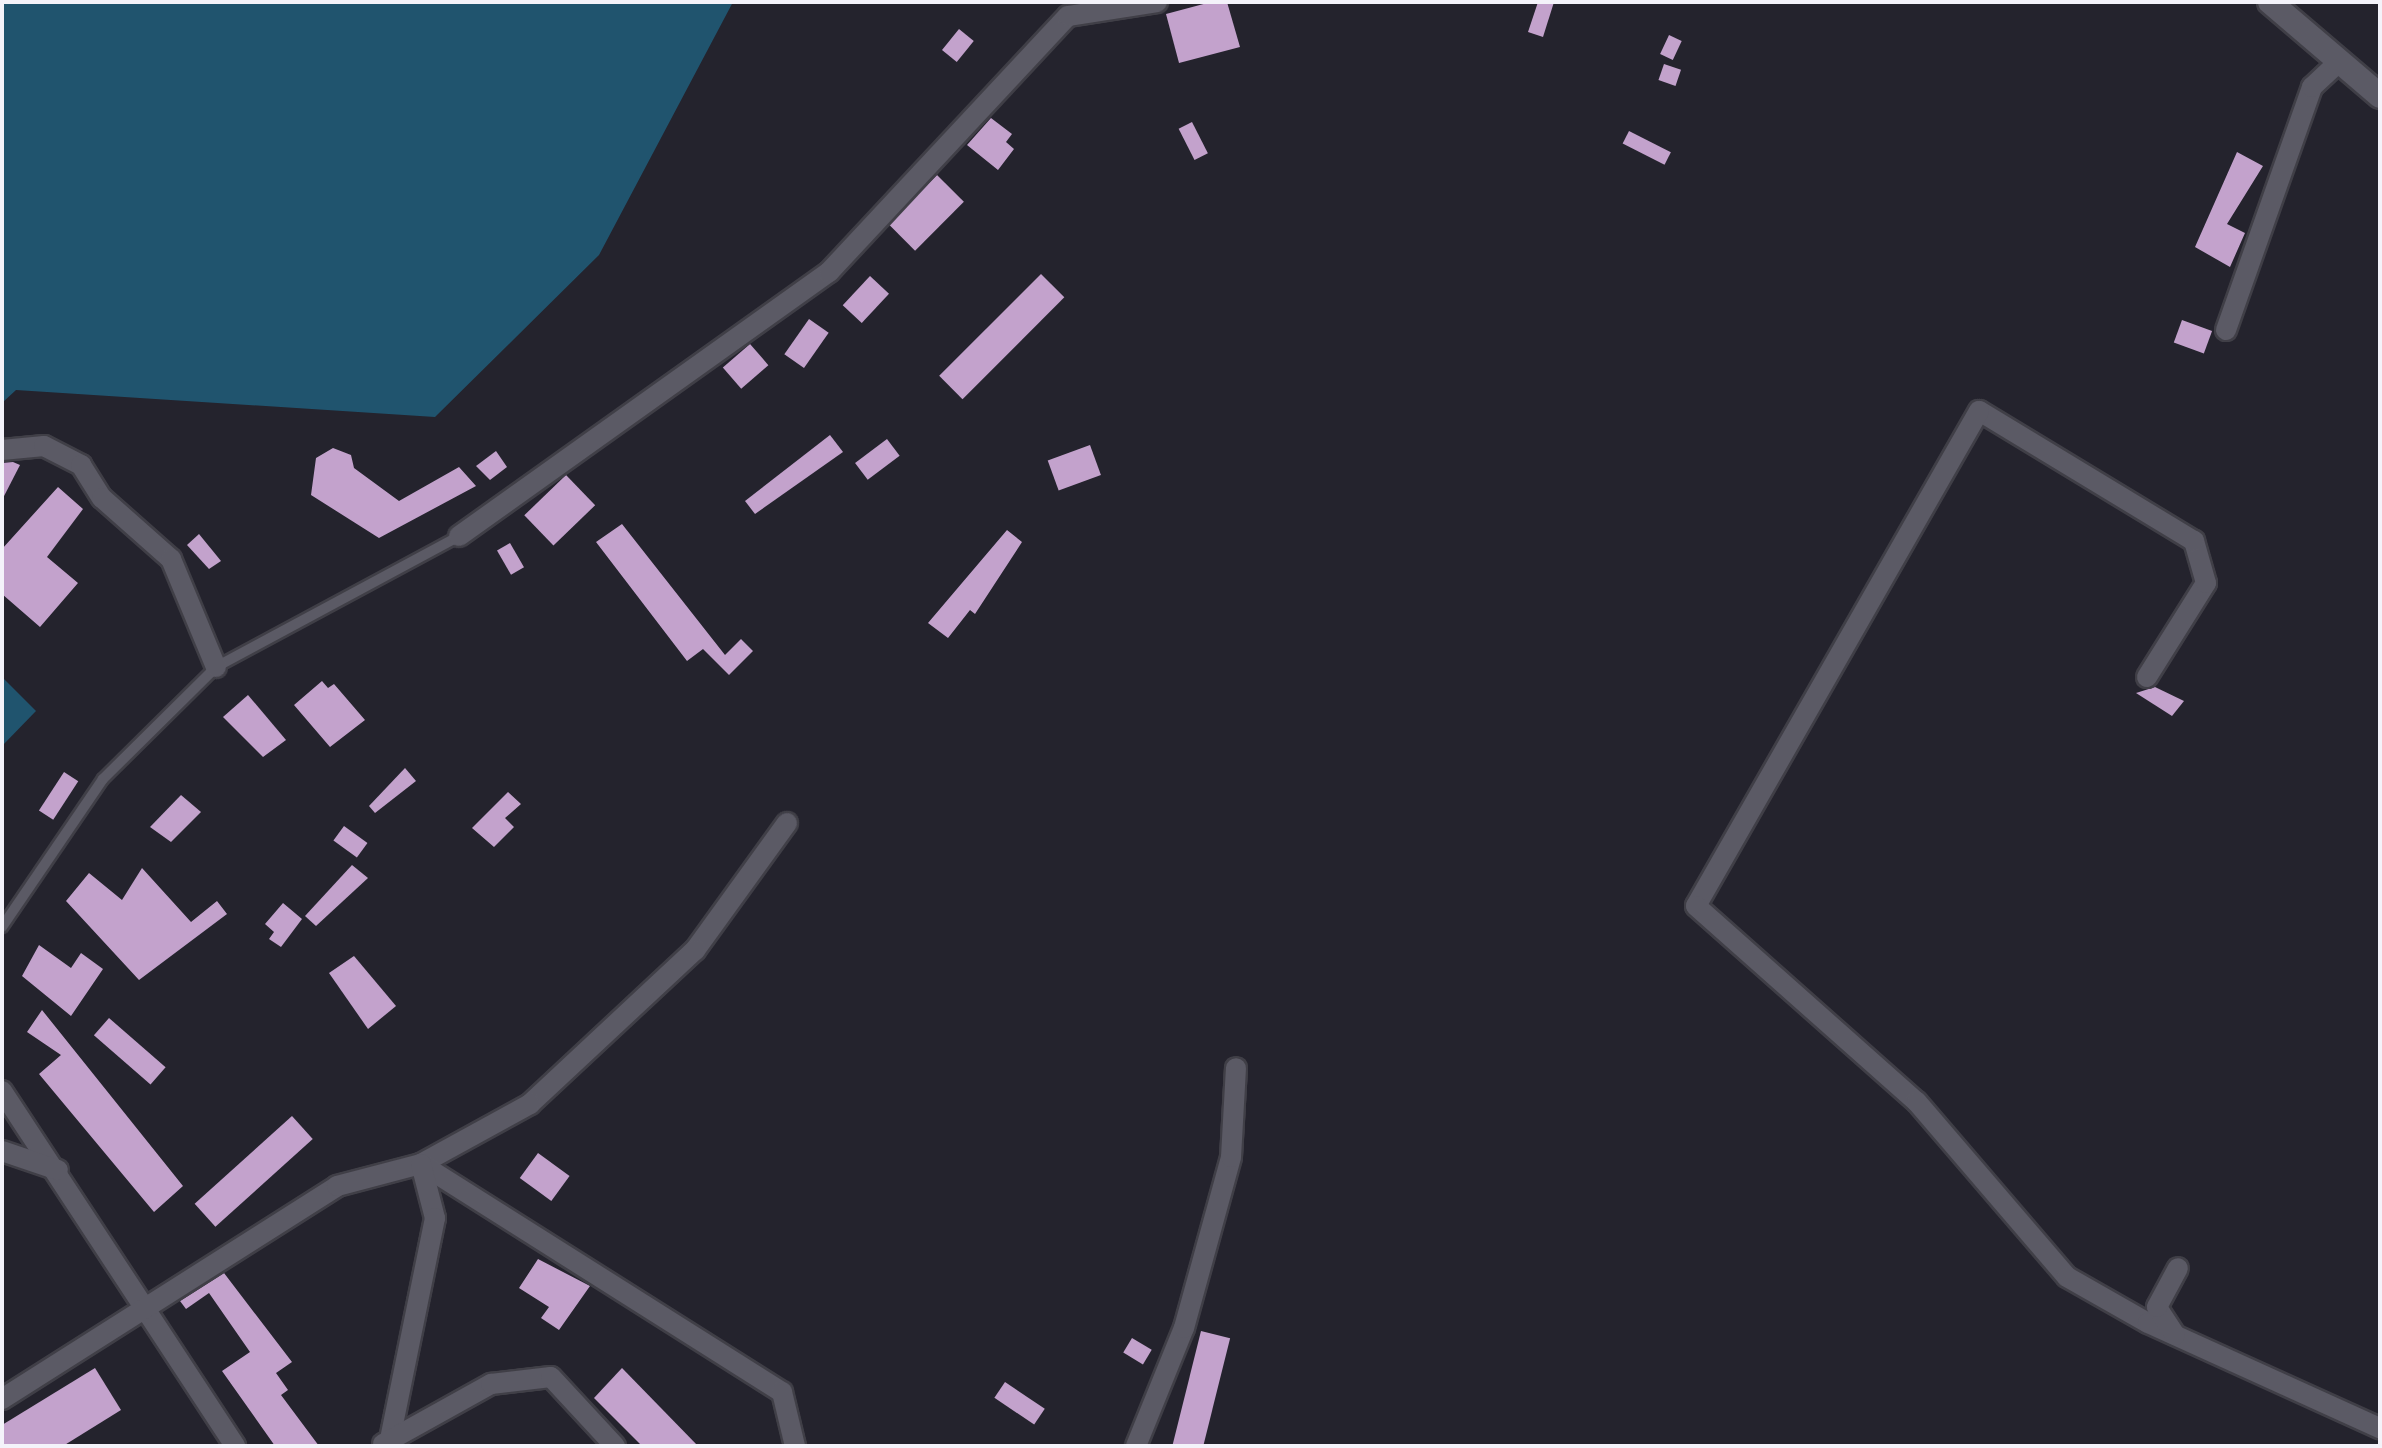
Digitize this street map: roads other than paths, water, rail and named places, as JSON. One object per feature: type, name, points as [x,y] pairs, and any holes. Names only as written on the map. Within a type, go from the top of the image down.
[{"type":"street","points":[[459,536],[829,272],[1068,16],[1157,2]]},
{"type":"street","points":[[2270,2],[2380,96]]},
{"type":"street","points":[[2226,330],[2312,87],[2338,63]]},
{"type":"street","points":[[2147,677],[2206,583],[2194,541],[1979,411],[1696,906],[1917,1102],[2067,1277],[2175,1335],[2380,1428]]},
{"type":"street","points":[[2,450],[44,446],[81,465],[102,498],[171,559],[216,667]]},
{"type":"street","points":[[2,1399],[337,1186],[421,1164],[530,1104],[695,950],[787,823]]},
{"type":"street","points":[[1136,1446],[1184,1328],[1231,1157],[1236,1068]]},
{"type":"street","points":[[2,1091],[58,1170],[235,1446]]},
{"type":"street","points":[[2,1151],[58,1170]]},
{"type":"street","points":[[385,1442],[435,1218],[421,1164]]},
{"type":"street","points":[[421,1164],[782,1392],[795,1446]]},
{"type":"street","points":[[2175,1335],[2157,1307],[2178,1268]]},
{"type":"street","points":[[385,1442],[491,1384],[551,1377],[615,1446]]},
{"type":"lane","points":[[2,927],[103,779],[216,667],[459,536]]},
{"type":"water","points":[[2,2],[733,2],[599,255],[435,417],[16,390],[2,403]]},
{"type":"water","points":[[2,677],[36,711],[2,746]]}]
